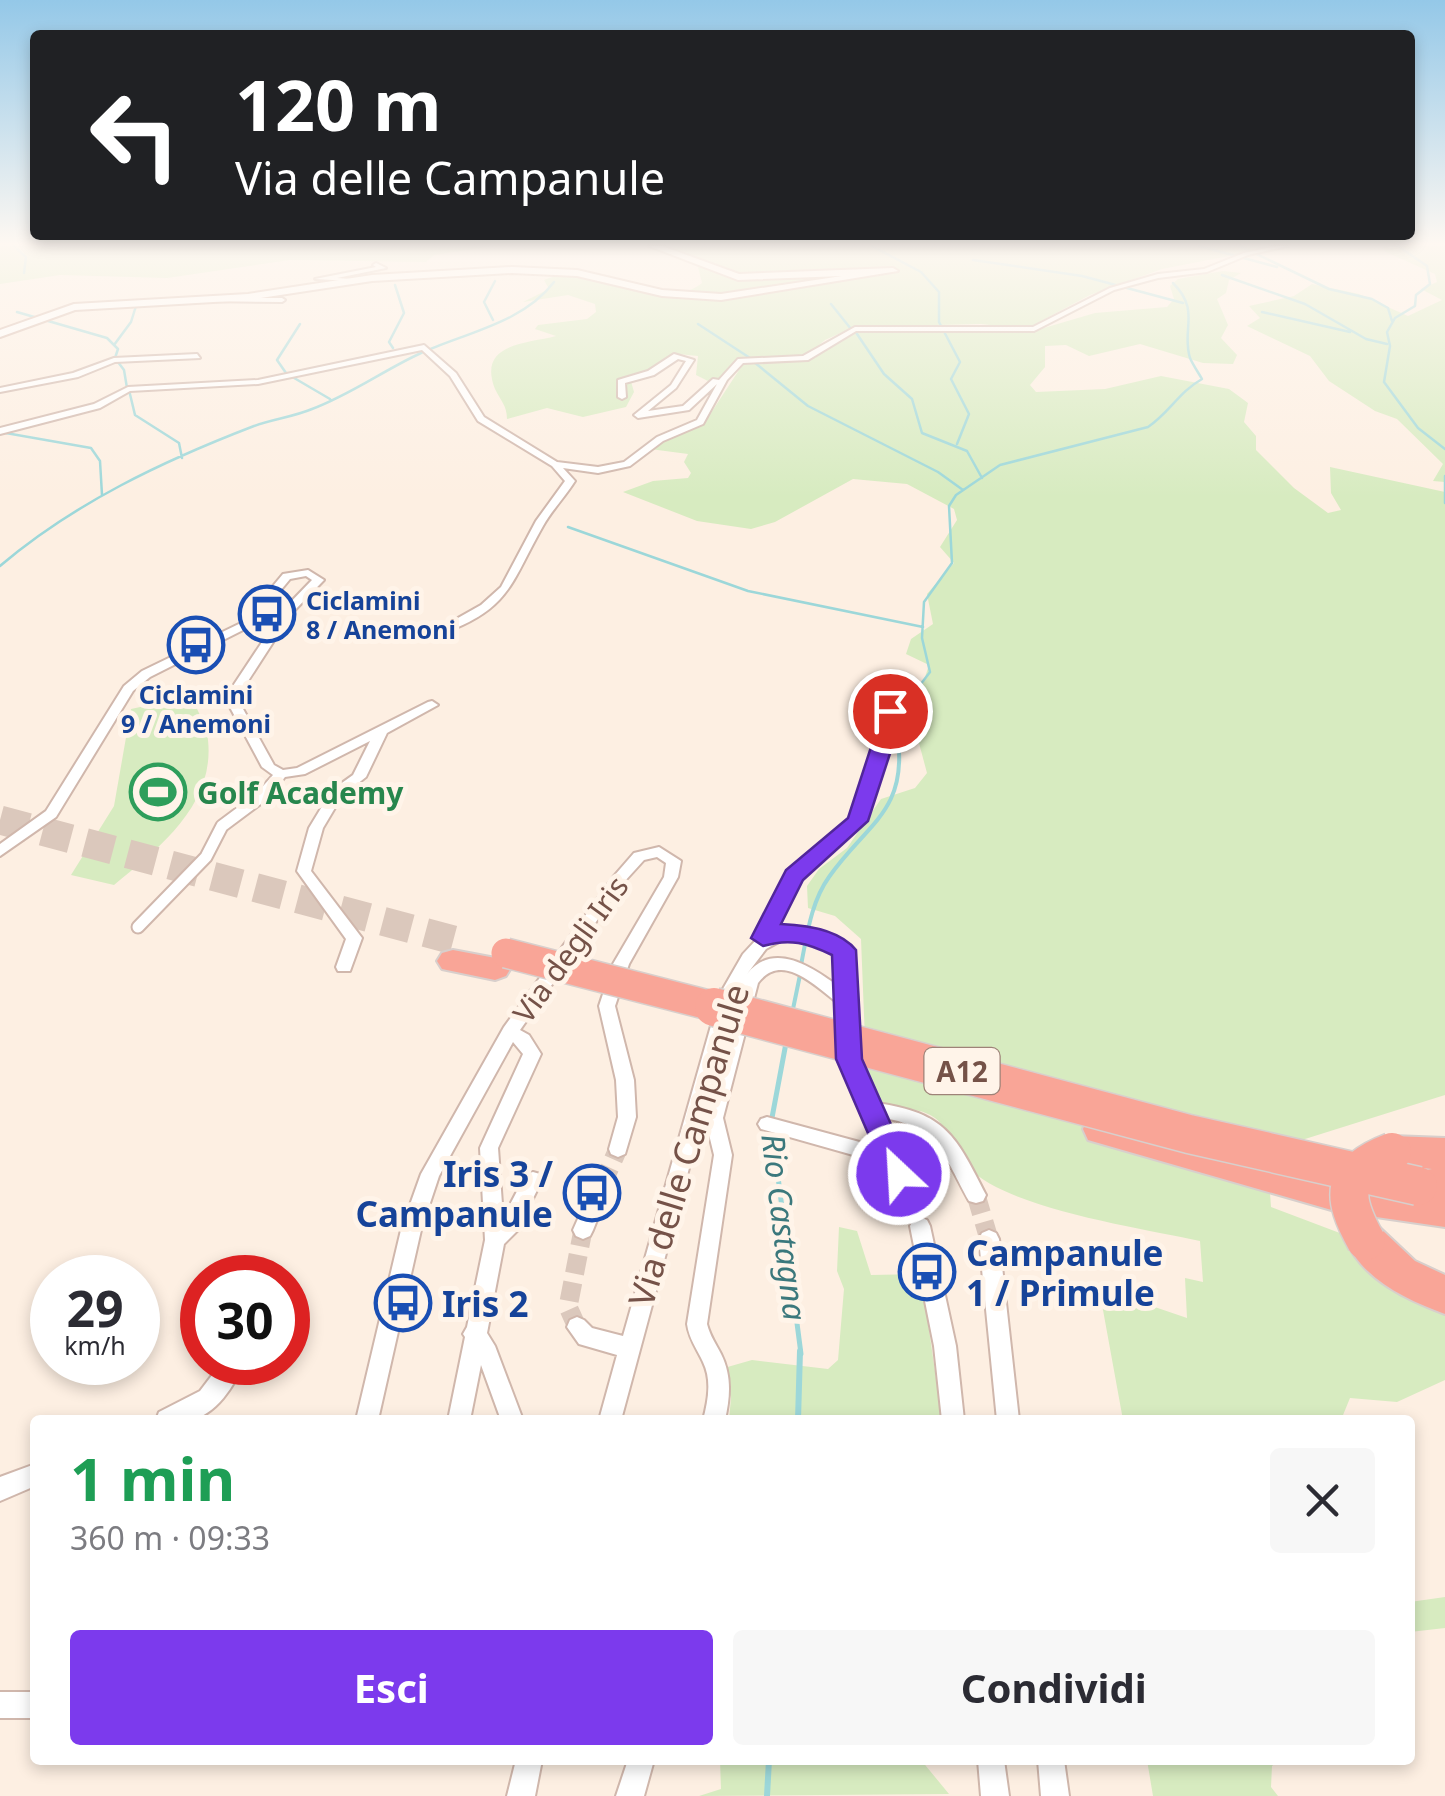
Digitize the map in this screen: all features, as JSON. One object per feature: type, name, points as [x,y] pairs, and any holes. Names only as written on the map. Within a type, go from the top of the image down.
[{"type":"highway","name":"A12","points":[[459,952],[733,1009],[1257,1153],[1438,1192]]},
{"type":"highway","name":"A12","points":[[501,961],[1335,1194],[1438,1192]]},
{"type":"highway","points":[[1445,1154],[1392,1152],[1370,1159],[1349,1184],[1347,1204],[1366,1241],[1400,1274],[1445,1295]]},
{"type":"street","points":[[556,464],[598,470],[627,464],[660,440],[700,422],[724,379],[739,362],[806,358],[853,330]]},
{"type":"street","points":[[0,431],[83,410],[128,389],[258,382],[424,347],[454,374],[481,420],[556,464],[570,481],[535,530],[511,586],[482,610],[446,629],[458,630],[488,615]]},
{"type":"street","points":[[0,390],[75,376],[114,360],[197,356]]},
{"type":"street","points":[[622,397],[621,382],[650,373],[677,356],[690,360],[682,377],[658,404],[638,416],[686,408],[717,380],[724,379]]},
{"type":"street","points":[[0,851],[51,814],[128,688],[146,674],[247,624],[283,578],[304,573],[315,576],[317,583],[288,611],[232,698],[265,761],[282,774]]},
{"type":"street","points":[[138,928],[206,857],[222,826],[261,797],[282,774],[300,771],[432,706]]},
{"type":"street","name":"Via delle Campanule","points":[[611,1415],[685,1162],[728,994],[763,938],[794,876],[857,821],[890,726],[890,711]]},
{"type":"street","points":[[344,967],[354,938],[304,870],[316,828],[337,794],[359,777],[381,732]]},
{"type":"street","name":"Via degli Iris","points":[[368,1415],[411,1230],[430,1174],[510,1032],[634,860],[652,852],[671,857],[675,866],[621,964],[608,1006],[625,1080],[627,1116],[618,1149]]},
{"type":"street","points":[[763,938],[777,932],[806,934],[844,950],[849,1059],[895,1166],[768,1124]]},
{"type":"street","points":[[715,1415],[720,1389],[714,1362],[698,1335],[697,1324],[722,1155],[714,1118],[750,981],[757,969],[772,962],[788,963],[844,999]]},
{"type":"street","name":"Via degli Iris","points":[[460,1415],[495,1240],[489,1148],[532,1054],[510,1032]]},
{"type":"street","points":[[870,1109],[910,1112],[929,1122],[942,1135],[976,1195]]},
{"type":"street","points":[[495,1240],[510,1225],[533,1180]]},
{"type":"street","points":[[583,1230],[602,1186]]},
{"type":"street","points":[[920,1226],[939,1309],[952,1415]]},
{"type":"street","points":[[989,1238],[1007,1415]]},
{"type":"street","points":[[578,1327],[586,1337],[628,1347]]},
{"type":"street","points":[[474,1334],[484,1346],[510,1415]]},
{"type":"street","points":[[179,1415],[204,1405],[222,1385]]},
{"type":"street","points":[[0,1489],[30,1477]]},
{"type":"street","points":[[0,1705],[30,1705]]},
{"type":"street","points":[[521,1796],[528,1765]]},
{"type":"street","points":[[630,1796],[639,1765]]},
{"type":"street","points":[[992,1765],[995,1796]]},
{"type":"street","points":[[1052,1765],[1055,1796]]},
{"type":"green space","points":[[537,330],[848,330],[825,340],[806,356],[738,360],[725,375],[710,382],[696,375],[698,356],[678,354],[655,369],[630,378],[634,392],[626,407],[583,417],[547,408],[507,419],[491,374],[493,362],[508,348],[556,336]]},
{"type":"green space","points":[[859,330],[1225,330],[1221,338],[1237,355],[1233,364],[1203,363],[1140,344],[1089,356],[1066,345],[1045,346],[1045,367],[1030,385],[1036,392],[1105,389],[1161,376],[1229,389],[1248,403],[1244,422],[1256,436],[1256,450],[1294,488],[1328,513],[1341,510],[1331,493],[1330,467],[1445,492],[1445,1095],[1267,1151],[1271,1207],[1353,1238],[1445,1302],[1445,1380],[1397,1402],[1350,1398],[1343,1415],[1122,1415],[1099,1288],[1187,1318],[1185,1278],[1203,1282],[1200,1241],[1077,1215],[1013,1195],[969,1168],[935,1118],[882,1103],[867,1090],[861,939],[835,916],[808,908],[807,886],[819,869],[847,848],[881,799],[915,788],[927,773],[912,717],[929,665],[906,654],[911,639],[933,624],[927,594],[954,563],[940,547],[957,520],[954,509],[907,484],[853,479],[775,522],[751,529],[697,521],[623,492],[653,481],[688,478],[691,473],[684,462],[688,454],[650,449],[705,422],[743,364],[815,358],[839,338]]},
{"type":"green space","points":[[1255,330],[1445,330],[1445,482],[1433,481],[1443,464],[1397,419],[1375,411],[1329,381],[1310,356]]},
{"type":"green space","name":"Golf Academy","points":[[191,696],[208,740],[203,785],[193,805],[165,840],[114,885],[71,875],[114,806],[131,709]]},
{"type":"green space","points":[[839,1227],[857,1231],[871,1275],[921,1274],[941,1415],[729,1415],[731,1398],[724,1368],[752,1360],[828,1369],[838,1360],[844,1289],[837,1271]]},
{"type":"green space","points":[[1445,1597],[1445,1628],[1415,1631],[1415,1601]]},
{"type":"green space","points":[[720,1765],[925,1765],[949,1794],[699,1796],[721,1789]]},
{"type":"green space","points":[[1148,1765],[1273,1765],[1271,1787],[1278,1796],[1153,1796]]},
{"type":"waterway","points":[[79,330],[107,338],[114,345]]},
{"type":"waterway","points":[[114,345],[125,330]]},
{"type":"waterway","points":[[286,373],[277,360],[296,330]]},
{"type":"waterway","points":[[393,348],[389,342],[395,330]]},
{"type":"waterway","points":[[182,456],[254,426],[326,403],[421,353],[480,330]]},
{"type":"waterway","points":[[707,330],[750,358]]},
{"type":"waterway","points":[[943,330],[960,362],[951,379],[969,414],[957,444]]},
{"type":"waterway","points":[[982,477],[1000,465],[1148,427],[1202,379],[1190,358],[1188,330]]},
{"type":"waterway","points":[[1340,330],[1350,332]]},
{"type":"waterway","points":[[1350,330],[1387,344]]},
{"type":"waterway","points":[[1388,330],[1390,346],[1384,382],[1418,428],[1445,449]]},
{"type":"waterway","points":[[855,331],[884,374],[912,399],[922,433],[967,451],[982,477]]},
{"type":"waterway","points":[[114,345],[127,388]]},
{"type":"waterway","points":[[754,362],[808,406],[938,472],[963,490]]},
{"type":"waterway","points":[[289,375],[330,399]]},
{"type":"waterway","points":[[129,390],[135,415],[179,443],[182,456]]},
{"type":"waterway","points":[[0,432],[91,448],[100,461],[102,495]]},
{"type":"waterway","points":[[0,566],[89,503],[182,456]]},
{"type":"waterway","points":[[1445,476],[1445,503]]},
{"type":"waterway","name":"Rio Castagna","points":[[923,627],[924,602],[952,563],[949,506],[956,495],[982,477]]},
{"type":"waterway","points":[[568,527],[748,591],[923,627]]},
{"type":"waterway","name":"Rio Castagna","points":[[899,742],[901,710],[930,672],[923,627]]},
{"type":"waterway","name":"Rio Castagna","points":[[801,965],[810,919],[823,887],[890,801],[899,764],[898,739]]},
{"type":"waterway","name":"Rio Castagna","points":[[793,1009],[800,975]]},
{"type":"waterway","name":"Rio Castagna","points":[[786,1043],[771,1123],[801,1354]]},
{"type":"waterway","name":"Rio Castagna","points":[[798,1415],[800,1351]]},
{"type":"waterway","name":"Rio Castagna","points":[[767,1796],[769,1765]]},
{"type":"tunnel","points":[[0,820],[465,943]]},
{"type":"tunnel","points":[[602,1185],[618,1149]]},
{"type":"tunnel","points":[[899,1174],[920,1226]]},
{"type":"tunnel","points":[[976,1195],[989,1239]]},
{"type":"tunnel","points":[[577,1327],[568,1307],[583,1230]]},
{"type":"place","name":"Ciclamini 8 / Anemoni","points":[[267,614]]},
{"type":"place","name":"Ciclamini 9 / Anemoni","points":[[196,645]]},
{"type":"place","name":"Golf Academy","points":[[158,792]]},
{"type":"place","name":"Iris 3 / Campanule","points":[[592,1193]]},
{"type":"place","name":"Campanule 1 / Primule","points":[[927,1272]]},
{"type":"place","name":"Iris 2","points":[[403,1303]]},
{"type":"route","points":[[890,711],[890,726],[867,802],[857,821],[794,876],[763,938],[777,932],[806,934],[827,939],[844,950],[849,1059],[899,1174]]}]
